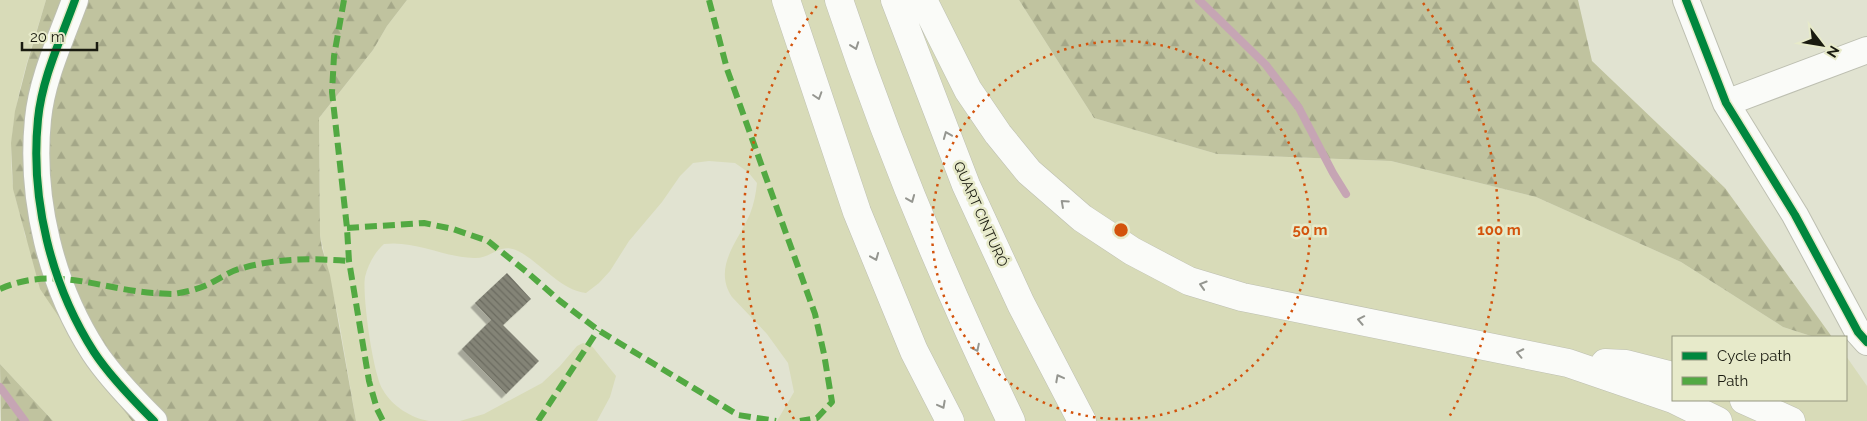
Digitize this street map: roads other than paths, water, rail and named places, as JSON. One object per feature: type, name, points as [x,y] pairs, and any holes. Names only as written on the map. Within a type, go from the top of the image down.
[{"type":"highway","points":[[786,0],[857,212],[914,351],[950,421]]},
{"type":"highway","points":[[839,0],[911,198],[971,337],[1011,421]]},
{"type":"highway","name":"QUART CINTURÓ","points":[[895,0],[966,184],[1021,304],[1082,421]]},
{"type":"highway","points":[[923,0],[968,90],[998,134],[1029,172],[1082,218],[1132,251],[1189,281],[1242,297],[1568,362],[1672,399]]},
{"type":"highway","points":[[1568,362],[1626,364],[1672,376]]},
{"type":"highway","points":[[1676,401],[1718,421]]},
{"type":"highway","points":[[1746,401],[1791,421]]},
{"type":"street","points":[[75,0],[48,72],[38,119],[37,188],[45,238],[71,313],[95,353],[154,421]]},
{"type":"street","points":[[1686,0],[1726,103],[1795,215],[1858,332],[1867,342]]},
{"type":"street","points":[[1726,103],[1867,50]]},
{"type":"waterway","points":[[1199,0],[1266,65],[1299,108],[1346,194]]},
{"type":"waterway","points":[[0,387],[25,421]]}]
